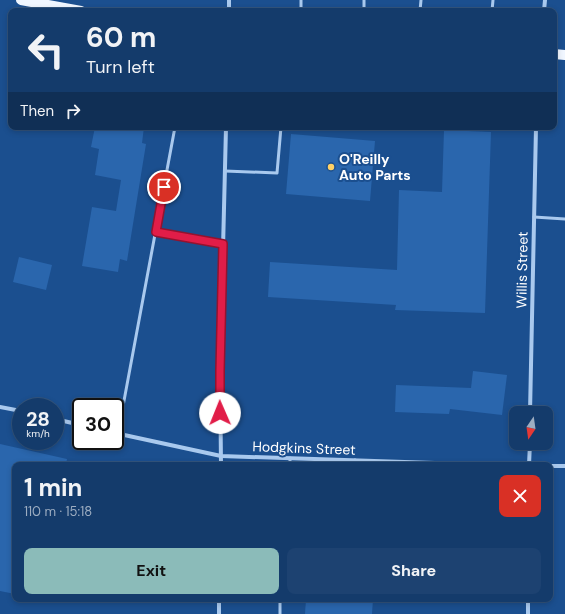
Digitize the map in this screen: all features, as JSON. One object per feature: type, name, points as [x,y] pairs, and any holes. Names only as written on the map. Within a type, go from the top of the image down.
[{"type":"main road","points":[[21,0],[65,8]]},
{"type":"street","points":[[221,462],[220,371],[226,130]]},
{"type":"street","name":"Willis Street","points":[[530,406],[536,130]]},
{"type":"street","points":[[0,407],[12,409]]},
{"type":"street","name":"Hodgkins Street","points":[[124,435],[221,456],[290,458],[341,462]]},
{"type":"street","points":[[529,462],[530,450]]},
{"type":"street","points":[[553,466],[565,466]]},
{"type":"street","points":[[218,614],[219,602]]},
{"type":"street","points":[[528,602],[528,614]]},
{"type":"lane","points":[[124,398],[174,130]]},
{"type":"lane","points":[[225,171],[277,173],[281,130]]},
{"type":"lane","points":[[534,217],[565,219]]},
{"type":"lane","points":[[156,232],[223,244]]},
{"type":"lane","points":[[280,602],[280,614]]},
{"type":"building","points":[[94,130],[144,130],[142,143],[146,144],[127,261],[120,259],[118,272],[82,266],[92,207],[116,211],[121,180],[95,175],[99,149],[91,147]]},
{"type":"building","points":[[444,130],[491,132],[485,313],[395,310],[396,305],[268,297],[270,262],[397,270],[399,190],[442,192]]},
{"type":"building","name":"O'Reilly Auto Parts","points":[[291,134],[375,141],[370,201],[286,194]]},
{"type":"building","points":[[19,257],[52,265],[46,290],[13,282]]},
{"type":"building","points":[[473,371],[507,375],[502,415],[450,409],[449,414],[395,412],[396,385],[471,388]]},
{"type":"building","points":[[0,444],[12,447],[12,450],[27,450],[67,459],[66,462],[12,462],[12,593],[0,591]]},
{"type":"building","points":[[306,602],[373,602],[372,614],[305,614]]},
{"type":"place","name":"O'Reilly Auto Parts","points":[[331,167]]},
{"type":"route","points":[[164,187],[156,232],[223,244],[220,413]]}]
